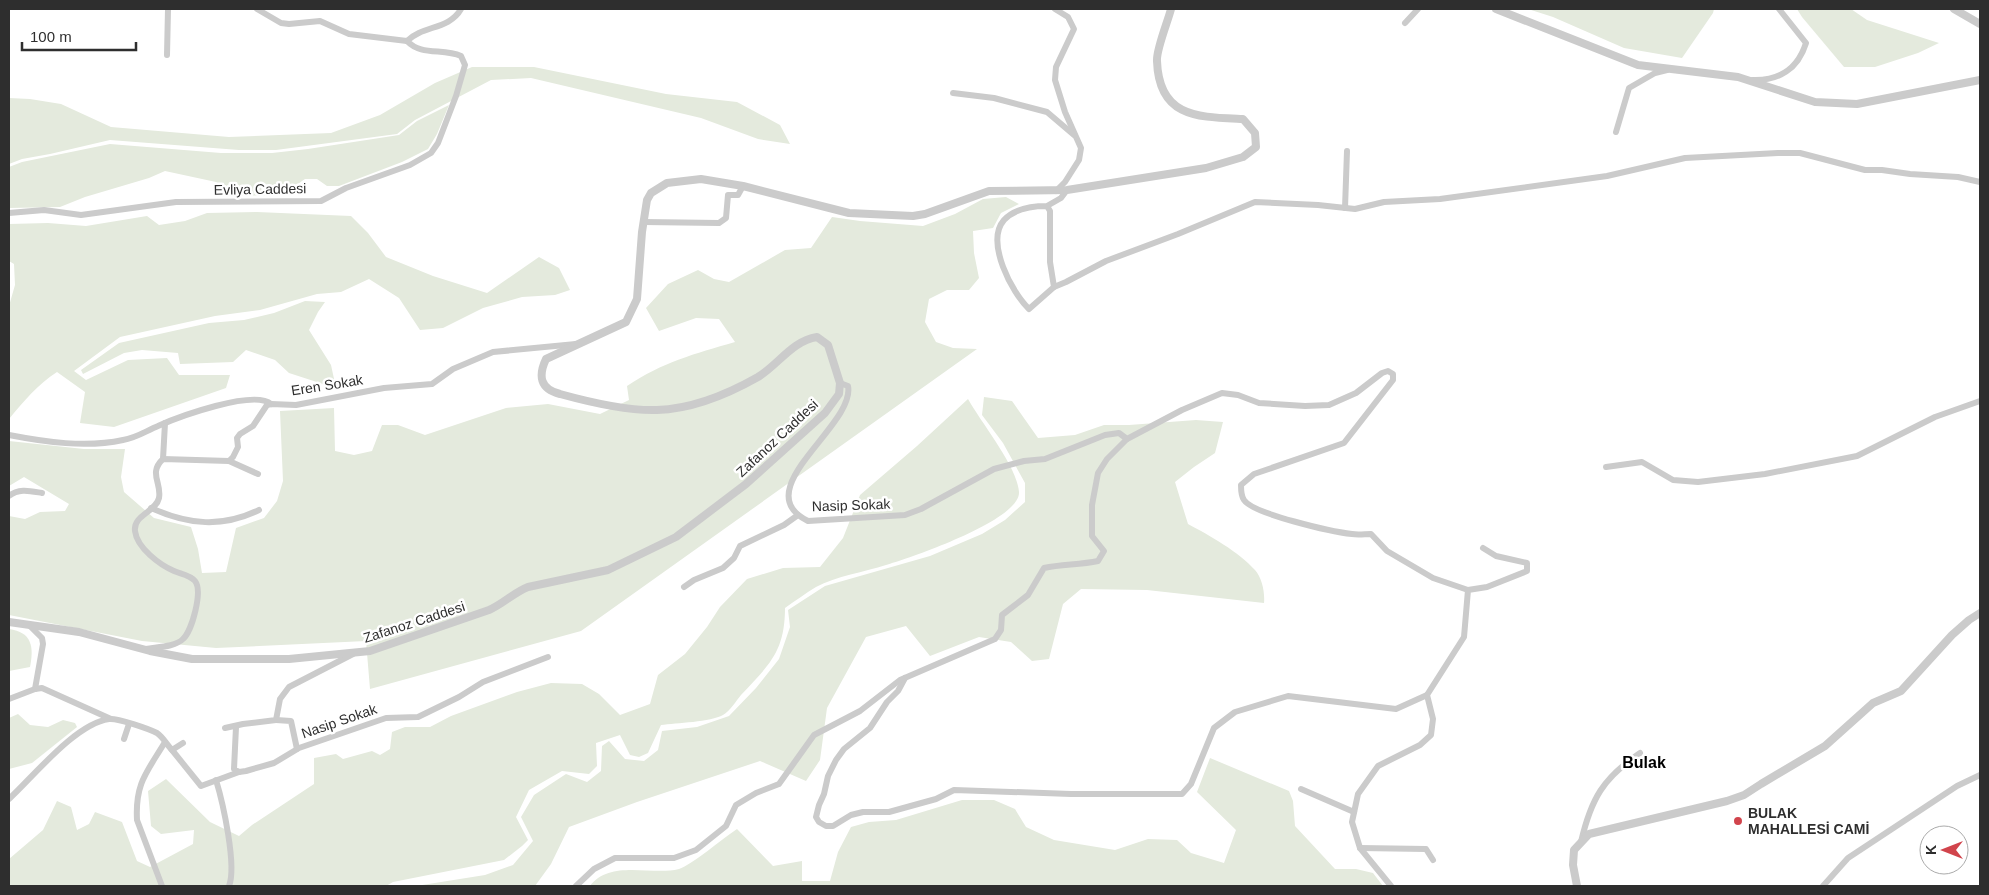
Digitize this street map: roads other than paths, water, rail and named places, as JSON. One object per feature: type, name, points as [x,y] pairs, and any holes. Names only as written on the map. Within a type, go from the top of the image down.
[{"type":"street","points":[[167,55],[168,9]]},
{"type":"street","points":[[256,9],[280,23],[320,21],[350,34],[407,41],[413,35],[450,22],[461,9]]},
{"type":"street","points":[[1055,9],[1068,17],[1074,29],[1056,67],[1055,80],[1081,148],[1079,160],[1065,182],[1056,191]]},
{"type":"street","points":[[798,515],[789,502],[789,490],[800,470],[842,409],[849,391],[848,386],[840,383],[828,345],[817,337],[800,342],[758,376],[705,402],[655,410],[597,404],[552,392],[542,381],[540,373],[546,359],[626,322],[630,317],[638,299],[644,222],[651,193],[667,183],[701,179],[743,186],[849,212],[913,216],[925,214],[989,191],[1067,190],[1206,168],[1243,157],[1256,147],[1256,133],[1243,119],[1206,117],[1180,110],[1164,95],[1156,60],[1171,9]]},
{"type":"street","points":[[1405,23],[1418,9]]},
{"type":"street","points":[[1496,9],[1638,65],[1766,80],[1782,74],[1796,65],[1803,55],[1806,43],[1779,9]]},
{"type":"street","points":[[1954,9],[1980,24]]},
{"type":"street","name":"Evliya Caddesi","points":[[9,213],[44,210],[81,215],[176,202],[321,201],[346,188],[410,165],[431,153],[438,143],[456,96],[465,65],[461,56],[419,50],[407,41]]},
{"type":"street","points":[[1616,132],[1630,88],[1654,73],[1671,69]]},
{"type":"street","points":[[1746,79],[1815,102],[1857,104],[1980,80]]},
{"type":"street","points":[[953,93],[994,98],[1047,112],[1075,135]]},
{"type":"street","points":[[1345,208],[1347,151]]},
{"type":"street","points":[[1067,190],[1060,198],[1047,206],[1030,206],[1014,213],[1003,221],[998,236],[999,254],[1009,282],[1029,309],[1054,287],[1106,261],[1256,202],[1355,209],[1384,202],[1440,199],[1607,176],[1685,158],[1778,153],[1800,153],[1865,170],[1958,177],[1980,182]]},
{"type":"street","points":[[644,222],[719,223],[726,218],[728,195],[738,195],[743,186]]},
{"type":"street","points":[[1047,206],[1050,211],[1050,262],[1054,287]]},
{"type":"street","name":"Eren Sokak","points":[[9,435],[60,442],[122,441],[137,437],[165,423],[225,404],[254,399],[267,400],[271,404],[296,405],[384,388],[432,384],[453,369],[493,352],[577,344]]},
{"type":"street","points":[[576,886],[594,869],[615,858],[674,858],[696,850],[726,826],[736,805],[779,784],[814,734],[860,711],[884,691],[905,678],[996,639],[1001,630],[1002,615],[1028,595],[1044,568],[1060,564],[1079,565],[1098,561],[1104,552],[1092,536],[1092,505],[1098,473],[1107,459],[1127,439],[1182,410],[1222,393],[1238,395],[1259,403],[1305,406],[1329,405],[1356,393],[1382,373],[1388,371],[1393,374],[1393,380],[1344,443],[1254,474],[1241,485],[1241,492],[1245,502],[1254,508],[1309,526],[1353,535],[1371,534],[1386,551],[1433,578],[1468,590],[1487,587],[1527,571],[1527,564],[1496,556],[1482,548]]},
{"type":"street","name":"Zafanoz Caddesi","points":[[9,622],[79,632],[192,659],[289,659],[354,654],[386,646],[489,610],[517,592],[528,588],[608,570],[676,537],[746,484],[825,413],[840,394],[840,383]]},
{"type":"street","points":[[1606,467],[1642,462],[1673,480],[1698,482],[1765,474],[1857,456],[1935,417],[1980,401]]},
{"type":"street","points":[[229,461],[234,456],[238,447],[237,438],[253,426],[267,406],[271,404]]},
{"type":"street","points":[[145,649],[175,644],[182,640],[195,615],[198,589],[192,579],[165,567],[147,551],[137,537],[135,529],[137,522],[156,505],[159,497],[156,470],[157,465],[163,459],[165,423]]},
{"type":"street","name":"Nasip Sokak","points":[[684,587],[694,580],[723,568],[734,558],[740,546],[784,525],[798,515],[808,521],[816,522],[905,515],[921,509],[994,469],[1032,460],[1045,459],[1105,436],[1118,433],[1127,439]]},
{"type":"street","points":[[163,459],[229,461],[258,474]]},
{"type":"street","points":[[9,496],[14,492],[22,490],[42,493]]},
{"type":"street","points":[[151,508],[185,521],[229,522],[241,519],[259,510]]},
{"type":"street","points":[[905,678],[898,691],[887,702],[870,728],[844,749],[836,760],[828,776],[816,817],[819,822],[826,826],[833,826],[851,815],[863,812],[889,812],[936,799],[954,790],[1071,794],[1182,794],[1191,784],[1214,728],[1235,712],[1288,696],[1396,709],[1427,695],[1464,637],[1468,590]]},
{"type":"street","points":[[1577,886],[1573,865],[1574,850],[1589,834],[1727,802],[1744,796],[1760,784],[1825,746],[1873,703],[1901,691],[1952,635],[1980,613]]},
{"type":"street","points":[[29,625],[42,638],[43,644],[35,689]]},
{"type":"street","points":[[276,720],[280,699],[289,687],[354,654]]},
{"type":"street","name":"Nasip Sokak","points":[[216,780],[274,763],[297,749],[386,718],[418,717],[459,697],[484,682],[548,657]]},
{"type":"street","points":[[9,699],[35,689],[47,690],[111,719],[155,732],[201,786],[216,780],[224,808],[232,872],[229,886]]},
{"type":"street","points":[[1391,886],[1360,848],[1352,822],[1358,794],[1378,766],[1420,745],[1431,735],[1433,719],[1427,695]]},
{"type":"street","points":[[9,799],[79,733],[91,725],[111,719]]},
{"type":"street","points":[[225,728],[276,720],[292,721],[297,749]]},
{"type":"street","points":[[124,739],[130,724]]},
{"type":"street","points":[[236,727],[234,769],[239,772]]},
{"type":"street","points":[[162,886],[137,820],[136,809],[140,784],[165,742]]},
{"type":"street","points":[[172,750],[183,743]]},
{"type":"street","points":[[1581,842],[1586,822],[1599,791],[1618,767],[1640,753]]},
{"type":"street","points":[[1823,886],[1848,858],[1957,786],[1980,775]]},
{"type":"street","points":[[1301,789],[1354,812]]},
{"type":"street","points":[[1360,848],[1426,849],[1433,860]]},
{"type":"place","name":"BULAK MAHALLESİ CAMİ","points":[[1738,821]]},
{"type":"district","name":"Bulak","points":[[1644,762]]}]
